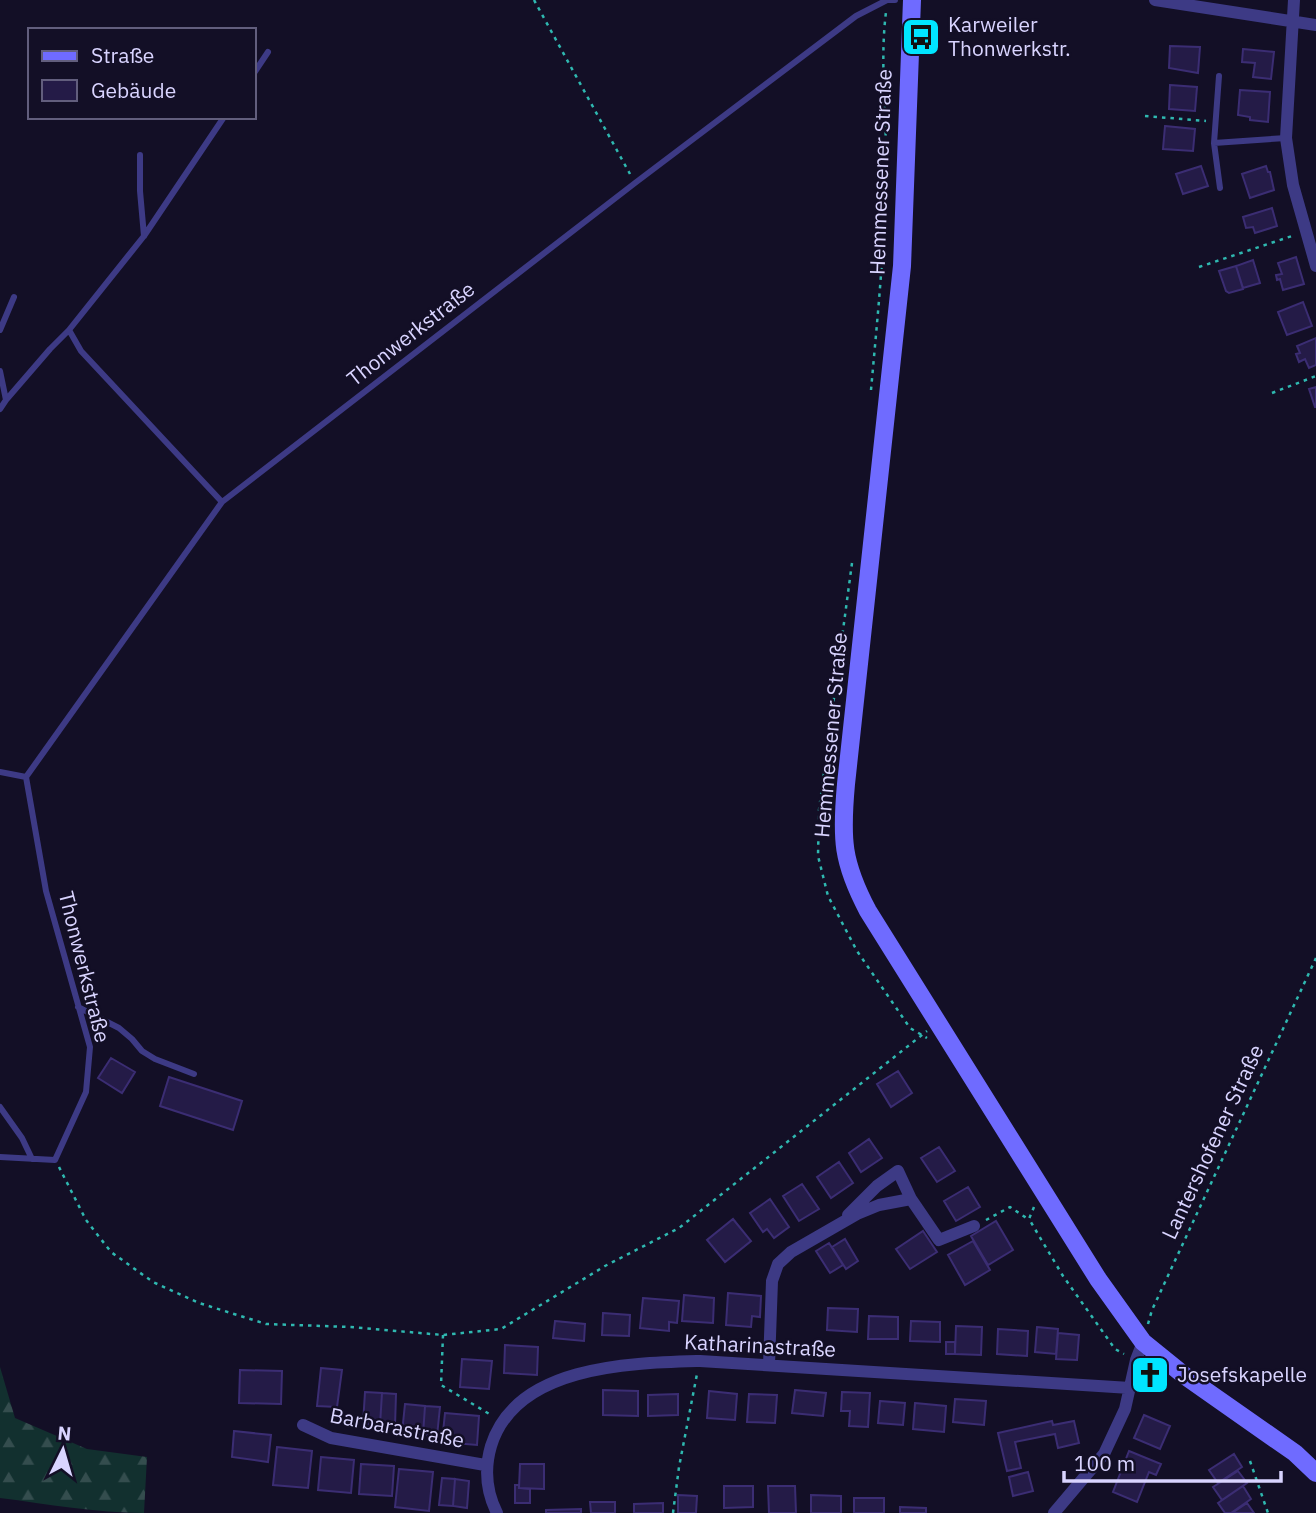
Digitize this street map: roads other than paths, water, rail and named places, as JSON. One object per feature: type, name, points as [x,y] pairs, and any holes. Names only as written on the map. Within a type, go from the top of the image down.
[{"type":"main road","name":"Hemmessener Straße","points":[[912,0],[902,266],[847,770],[842,839],[845,859],[854,885],[936,1033],[1098,1279],[1143,1342],[1185,1376],[1295,1453],[1316,1473]]},
{"type":"street","points":[[1155,0],[1316,25]]},
{"type":"street","points":[[1294,0],[1286,138],[1293,185],[1315,259]]},
{"type":"street","points":[[841,1222],[877,1186],[898,1171],[911,1199],[939,1240],[974,1226]]},
{"type":"street","points":[[769,1364],[772,1281],[778,1264],[791,1252],[841,1222],[879,1205],[911,1199]]},
{"type":"street","points":[[1054,1513],[1104,1454],[1125,1409],[1143,1342]]},
{"type":"street","name":"Katharinastraße","points":[[497,1513],[489,1498],[485,1465],[501,1422],[519,1402],[545,1387],[581,1373],[633,1363],[700,1361],[1130,1388]]},
{"type":"street","name":"Barbarastraße","points":[[303,1426],[331,1438],[485,1465]]},
{"type":"lane","name":"Thonwerkstraße","points":[[32,1159],[55,1160],[86,1092],[90,1047],[47,891],[26,777],[222,502],[856,16],[887,0],[895,0]]},
{"type":"lane","points":[[256,70],[268,52]]},
{"type":"lane","points":[[1219,76],[1214,143],[1220,188]]},
{"type":"lane","points":[[0,409],[69,330],[144,236],[223,119]]},
{"type":"lane","points":[[1214,143],[1286,138]]},
{"type":"lane","points":[[140,155],[144,236]]},
{"type":"lane","points":[[0,330],[14,297]]},
{"type":"lane","points":[[69,330],[81,351],[222,502]]},
{"type":"lane","points":[[0,371],[6,400]]},
{"type":"lane","points":[[0,772],[26,777]]},
{"type":"lane","points":[[78,1007],[119,1028],[142,1051],[155,1059],[194,1074]]},
{"type":"lane","points":[[0,1107],[22,1138],[32,1159],[0,1157]]},
{"type":"place","name":"Karweiler Thonwerkstr.","points":[[921,37]]},
{"type":"place","name":"Josefskapelle","points":[[1150,1375]]}]
